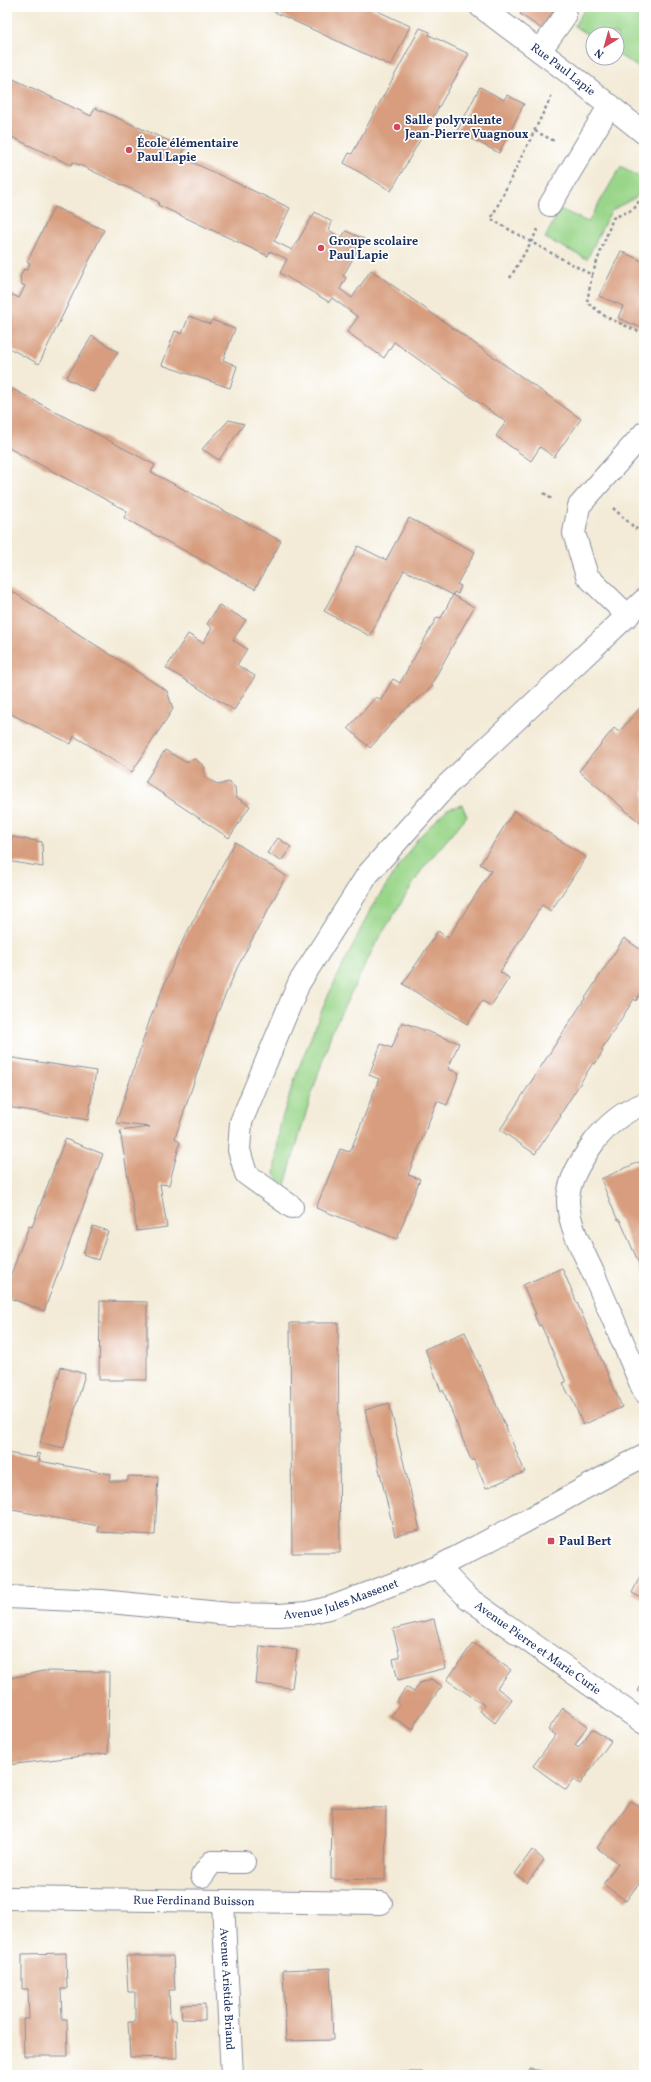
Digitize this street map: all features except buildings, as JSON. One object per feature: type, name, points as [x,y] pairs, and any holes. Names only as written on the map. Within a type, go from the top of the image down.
[{"type":"street","name":"Rue Paul Lapie","points":[[481,7],[644,132]]},
{"type":"street","points":[[540,51],[565,16]]},
{"type":"street","points":[[550,205],[610,105]]},
{"type":"street","points":[[628,616],[587,576],[574,533],[579,506],[644,433]]},
{"type":"street","points":[[292,1207],[246,1174],[239,1150],[241,1122],[299,983],[368,874],[436,797],[644,600]]},
{"type":"street","points":[[644,1104],[629,1109],[602,1133],[583,1157],[573,1178],[568,1201],[572,1226],[578,1244],[592,1272],[644,1392]]},
{"type":"street","name":"Avenue Jules Massenet","points":[[7,1597],[101,1601],[229,1614],[286,1615],[308,1613],[332,1607],[438,1566],[526,1521],[644,1456]]},
{"type":"street","name":"Avenue Pierre et Marie Curie","points":[[438,1566],[468,1598],[644,1723]]},
{"type":"street","points":[[202,1876],[212,1862],[244,1862]]},
{"type":"street","name":"Rue Ferdinand Buisson","points":[[7,1898],[381,1903]]},
{"type":"street","name":"Avenue Aristide Briand","points":[[223,1902],[232,2075]]},
{"type":"path","points":[[569,73],[550,98],[491,219],[592,275]]},
{"type":"path","points":[[644,193],[634,209],[613,218],[592,275],[587,302],[606,316],[644,334]]},
{"type":"path","points":[[510,278],[531,242]]},
{"type":"path","points":[[620,514],[636,529],[644,520]]},
{"type":"green space","points":[[586,7],[644,7],[644,71],[625,59],[625,26],[585,26],[585,33],[574,26]]},
{"type":"green space","points":[[621,166],[644,180],[643,186],[641,191],[633,199],[610,213],[587,259],[545,238],[560,209],[588,222]]},
{"type":"green space","points":[[462,805],[467,816],[423,868],[376,943],[332,1031],[285,1185],[274,1175],[280,1124],[297,1072],[326,1000],[371,908],[418,838],[447,809]]},
{"type":"place","name":"Salle polyvalente Jean-Pierre Vuagnoux","points":[[397,127]]},
{"type":"place","name":"École élémentaire Paul Lapie","points":[[129,150]]},
{"type":"place","name":"Groupe scolaire Paul Lapie","points":[[321,248]]},
{"type":"place","name":"Paul Bert","points":[[551,1541]]}]
